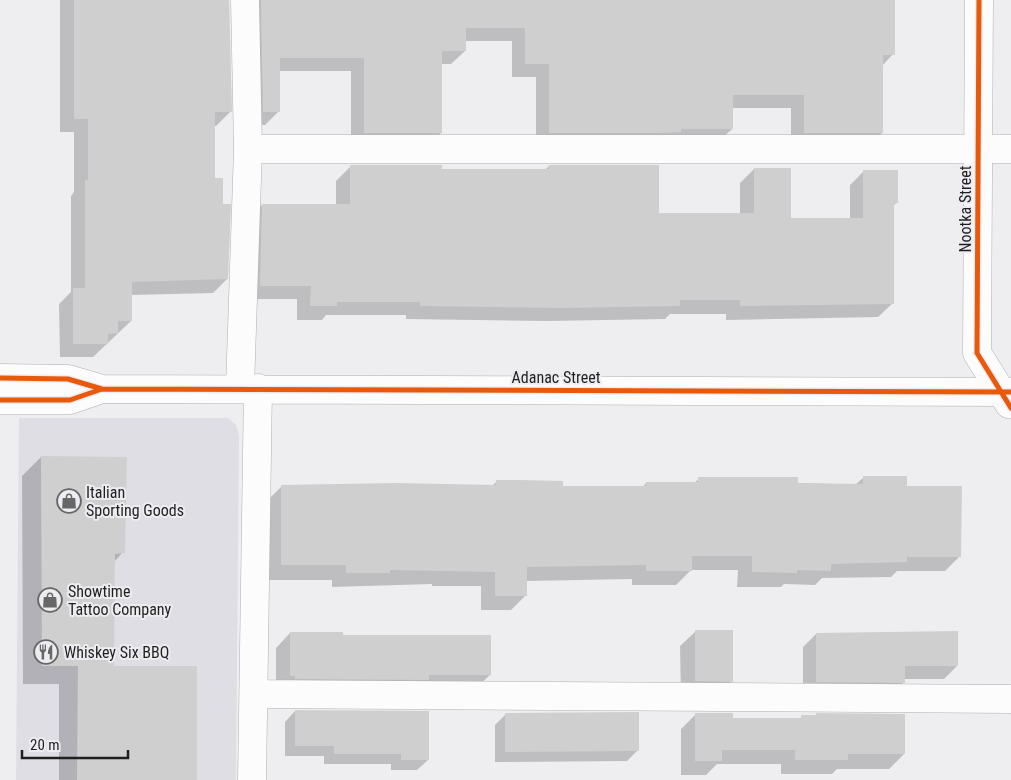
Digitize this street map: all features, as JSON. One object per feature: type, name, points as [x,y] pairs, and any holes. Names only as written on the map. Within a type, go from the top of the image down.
[{"type":"street","points":[[245,0],[254,694],[252,780]]},
{"type":"street","name":"Nootka Street","points":[[978,0],[977,353],[1008,397]]},
{"type":"street","points":[[248,149],[1011,149]]},
{"type":"street","name":"Adanac Street","points":[[0,378],[68,379],[102,389],[249,388],[1008,397]]},
{"type":"street","name":"Adanac Street","points":[[0,400],[70,400],[102,389]]},
{"type":"street","points":[[254,694],[1011,699]]},
{"type":"shaded area","points":[[19,418],[228,418],[236,425],[239,436],[236,780],[16,780]]},
{"type":"building","points":[[74,0],[229,0],[232,112],[215,112],[215,178],[223,178],[223,204],[231,204],[228,279],[132,282],[132,321],[118,321],[118,333],[108,334],[108,344],[73,344],[73,288],[85,288],[85,180],[88,180],[88,119],[74,119]]},
{"type":"building","points":[[261,0],[895,0],[895,55],[883,55],[883,133],[804,133],[804,95],[733,95],[733,129],[681,129],[681,132],[659,133],[549,133],[549,64],[525,64],[525,28],[466,28],[466,51],[442,51],[442,133],[364,133],[364,58],[280,58],[280,112],[263,112]]},
{"type":"building","points":[[350,165],[442,165],[442,169],[549,169],[549,165],[659,165],[659,213],[754,213],[754,168],[791,168],[791,218],[863,218],[863,170],[898,170],[898,203],[894,203],[894,304],[740,306],[740,300],[680,300],[680,306],[562,308],[420,306],[420,302],[337,302],[337,306],[310,306],[311,286],[260,286],[262,204],[350,204]]},
{"type":"building","points":[[41,456],[127,457],[125,553],[115,554],[114,666],[197,666],[197,780],[77,780],[78,666],[42,666]]},
{"type":"building","points":[[863,476],[907,476],[907,486],[962,486],[961,557],[907,557],[907,562],[831,564],[831,571],[797,570],[797,573],[752,572],[752,556],[692,556],[692,571],[646,571],[646,565],[527,567],[527,596],[495,596],[495,572],[390,570],[390,573],[346,573],[346,565],[281,565],[281,485],[396,483],[496,485],[496,480],[519,480],[563,481],[563,486],[646,486],[646,482],[698,482],[698,477],[798,477],[798,483],[863,484]]},
{"type":"building","points":[[695,630],[733,630],[733,682],[695,681]]},
{"type":"building","points":[[958,631],[958,666],[905,666],[905,683],[816,682],[816,633]]},
{"type":"building","points":[[290,632],[343,632],[343,635],[491,635],[491,675],[429,675],[429,680],[295,679],[295,676],[290,676]]},
{"type":"building","points":[[295,710],[429,711],[429,760],[401,760],[401,754],[334,754],[334,746],[295,746]]},
{"type":"building","points":[[639,712],[639,751],[505,752],[505,713]]},
{"type":"building","points":[[695,713],[733,713],[733,718],[801,718],[801,715],[816,715],[816,713],[905,714],[905,754],[848,754],[848,760],[795,760],[795,750],[722,750],[722,761],[695,761]]},
{"type":"cycle path","points":[[979,0],[977,353],[1011,408]]},
{"type":"cycle path","points":[[0,378],[68,379],[102,389],[1011,392]]},
{"type":"cycle path","points":[[0,400],[70,400],[102,389]]},
{"type":"place","name":"Italian Sporting Goods","points":[[69,501]]},
{"type":"place","name":"Showtime Tattoo Company","points":[[50,600]]},
{"type":"place","name":"Whiskey Six BBQ","points":[[46,652]]}]
